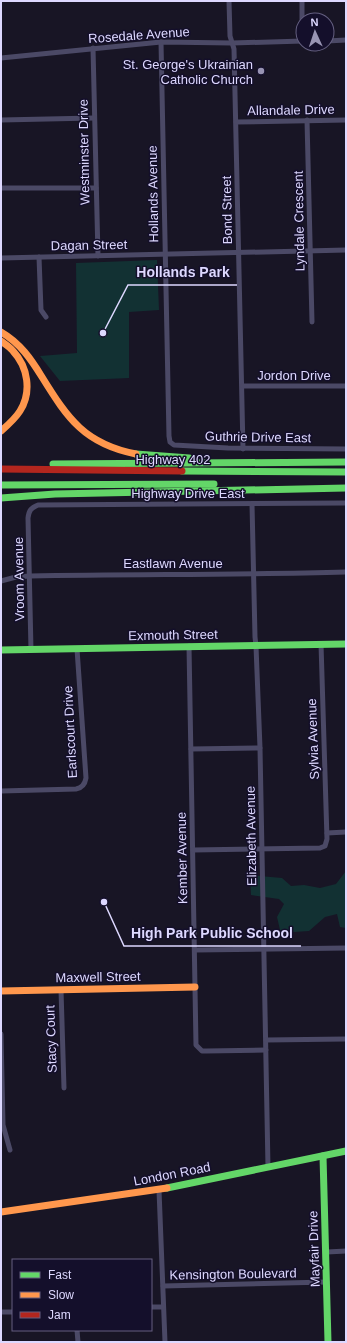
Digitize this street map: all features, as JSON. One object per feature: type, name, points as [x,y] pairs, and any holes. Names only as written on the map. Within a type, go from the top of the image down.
[{"type":"main road","points":[[1,332],[15,341],[30,357],[58,403],[74,423],[92,439],[110,449],[155,457],[269,463]]},
{"type":"main road","points":[[1,341],[10,348],[21,361],[26,376],[27,387],[24,404],[19,414],[12,423],[1,432]]},
{"type":"main road","points":[[1,464],[212,464],[346,462]]},
{"type":"main road","name":"Highway 402","points":[[1,469],[346,472]]},
{"type":"main road","points":[[1,474],[240,474],[294,472]]},
{"type":"main road","name":"Highway 402","points":[[1,485],[346,484]]},
{"type":"main road","points":[[1,493],[139,493],[269,488],[346,488]]},
{"type":"main road","points":[[1,498],[69,493]]},
{"type":"main road","name":"Exmouth Street","points":[[1,650],[346,644]]},
{"type":"main road","name":"Maxwell Street","points":[[1,991],[195,988]]},
{"type":"main road","name":"London Road","points":[[1,1212],[159,1190],[346,1151]]},
{"type":"main road","name":"Mayfair Drive","points":[[324,1156],[328,1342]]},
{"type":"street","name":"Bond Street","points":[[229,1],[230,36],[234,49],[243,448]]},
{"type":"street","points":[[302,1],[302,12]]},
{"type":"street","points":[[335,41],[346,40]]},
{"type":"street","name":"Rosedale Avenue","points":[[1,58],[161,42],[232,43],[295,41]]},
{"type":"street","name":"Hollands Avenue","points":[[161,42],[170,442]]},
{"type":"street","name":"Westminster Drive","points":[[93,48],[98,256]]},
{"type":"street","points":[[1,120],[94,118]]},
{"type":"street","name":"Lyndale Crescent","points":[[307,120],[312,322]]},
{"type":"street","name":"Allandale Drive","points":[[236,122],[346,120]]},
{"type":"street","points":[[1,188],[96,188]]},
{"type":"street","name":"Dagan Street","points":[[1,258],[346,250]]},
{"type":"street","points":[[40,258],[42,310],[46,318]]},
{"type":"street","name":"Jordon Drive","points":[[242,386],[346,386]]},
{"type":"street","name":"Guthrie Drive East","points":[[170,442],[174,445],[243,448],[346,449]]},
{"type":"street","name":"Highway Drive East","points":[[32,508],[38,505],[346,503]]},
{"type":"street","name":"Elizabeth Avenue","points":[[252,504],[255,637],[260,748],[268,1167]]},
{"type":"street","name":"Vroom Avenue","points":[[31,650],[28,518],[29,512],[32,508]]},
{"type":"street","name":"Eastlawn Avenue","points":[[1,581],[16,577],[30,576],[346,572]]},
{"type":"street","name":"Sylvia Avenue","points":[[321,644],[327,833]]},
{"type":"street","name":"Kember Avenue","points":[[190,646],[196,1045],[202,1051],[266,1050]]},
{"type":"street","name":"Earlscourt Drive","points":[[1,791],[76,789],[81,787],[85,782],[86,778],[77,649]]},
{"type":"street","points":[[191,749],[260,748]]},
{"type":"street","points":[[193,850],[323,848],[326,843],[327,833],[346,832]]},
{"type":"street","points":[[195,950],[346,948]]},
{"type":"street","name":"Stacy Court","points":[[61,990],[64,1088]]},
{"type":"street","points":[[1,1034],[3,1125],[10,1150]]},
{"type":"street","points":[[266,1040],[346,1039]]},
{"type":"street","points":[[159,1190],[165,1342]]},
{"type":"street","points":[[327,1252],[346,1251]]},
{"type":"street","name":"Kensington Boulevard","points":[[162,1286],[327,1282]]},
{"type":"street","points":[[152,1307],[163,1307]]},
{"type":"street","points":[[1,1312],[12,1312]]},
{"type":"street","points":[[78,1331],[78,1342]]},
{"type":"green space","points":[[157,260],[159,310],[129,312],[129,378],[60,381],[40,356],[77,353],[76,263]]},
{"type":"green space","points":[[346,871],[346,928],[340,927],[337,914],[325,917],[309,931],[294,932],[280,930],[277,917],[284,904],[279,899],[251,895],[250,875],[282,878],[291,886],[304,885],[320,888],[336,884]]},
{"type":"traffic: fast","points":[[136,454],[189,458]]},
{"type":"traffic: fast","points":[[53,464],[346,462]]},
{"type":"traffic: fast","points":[[182,471],[346,472]]},
{"type":"traffic: fast","points":[[1,485],[214,484]]},
{"type":"traffic: fast","points":[[1,498],[55,494],[346,488]]},
{"type":"traffic: fast","points":[[1,650],[346,644]]},
{"type":"traffic: fast","points":[[167,1188],[346,1151]]},
{"type":"traffic: fast","points":[[323,1156],[328,1342]]},
{"type":"traffic: slow","points":[[1,332],[14,341],[34,364],[60,405],[80,428],[103,444],[118,450],[136,454]]},
{"type":"traffic: slow","points":[[1,341],[18,357],[27,380],[24,404],[14,419],[1,431]]},
{"type":"traffic: slow","points":[[1,991],[195,987]]},
{"type":"traffic: slow","points":[[1,1212],[167,1188]]},
{"type":"traffic: jam","points":[[1,469],[182,471]]},
{"type":"place","name":"St. George's Ukrainian Catholic Church","points":[[261,71]]},
{"type":"place","name":"Hollands Park","points":[[103,333]]},
{"type":"place","name":"High Park Public School","points":[[104,902]]}]
